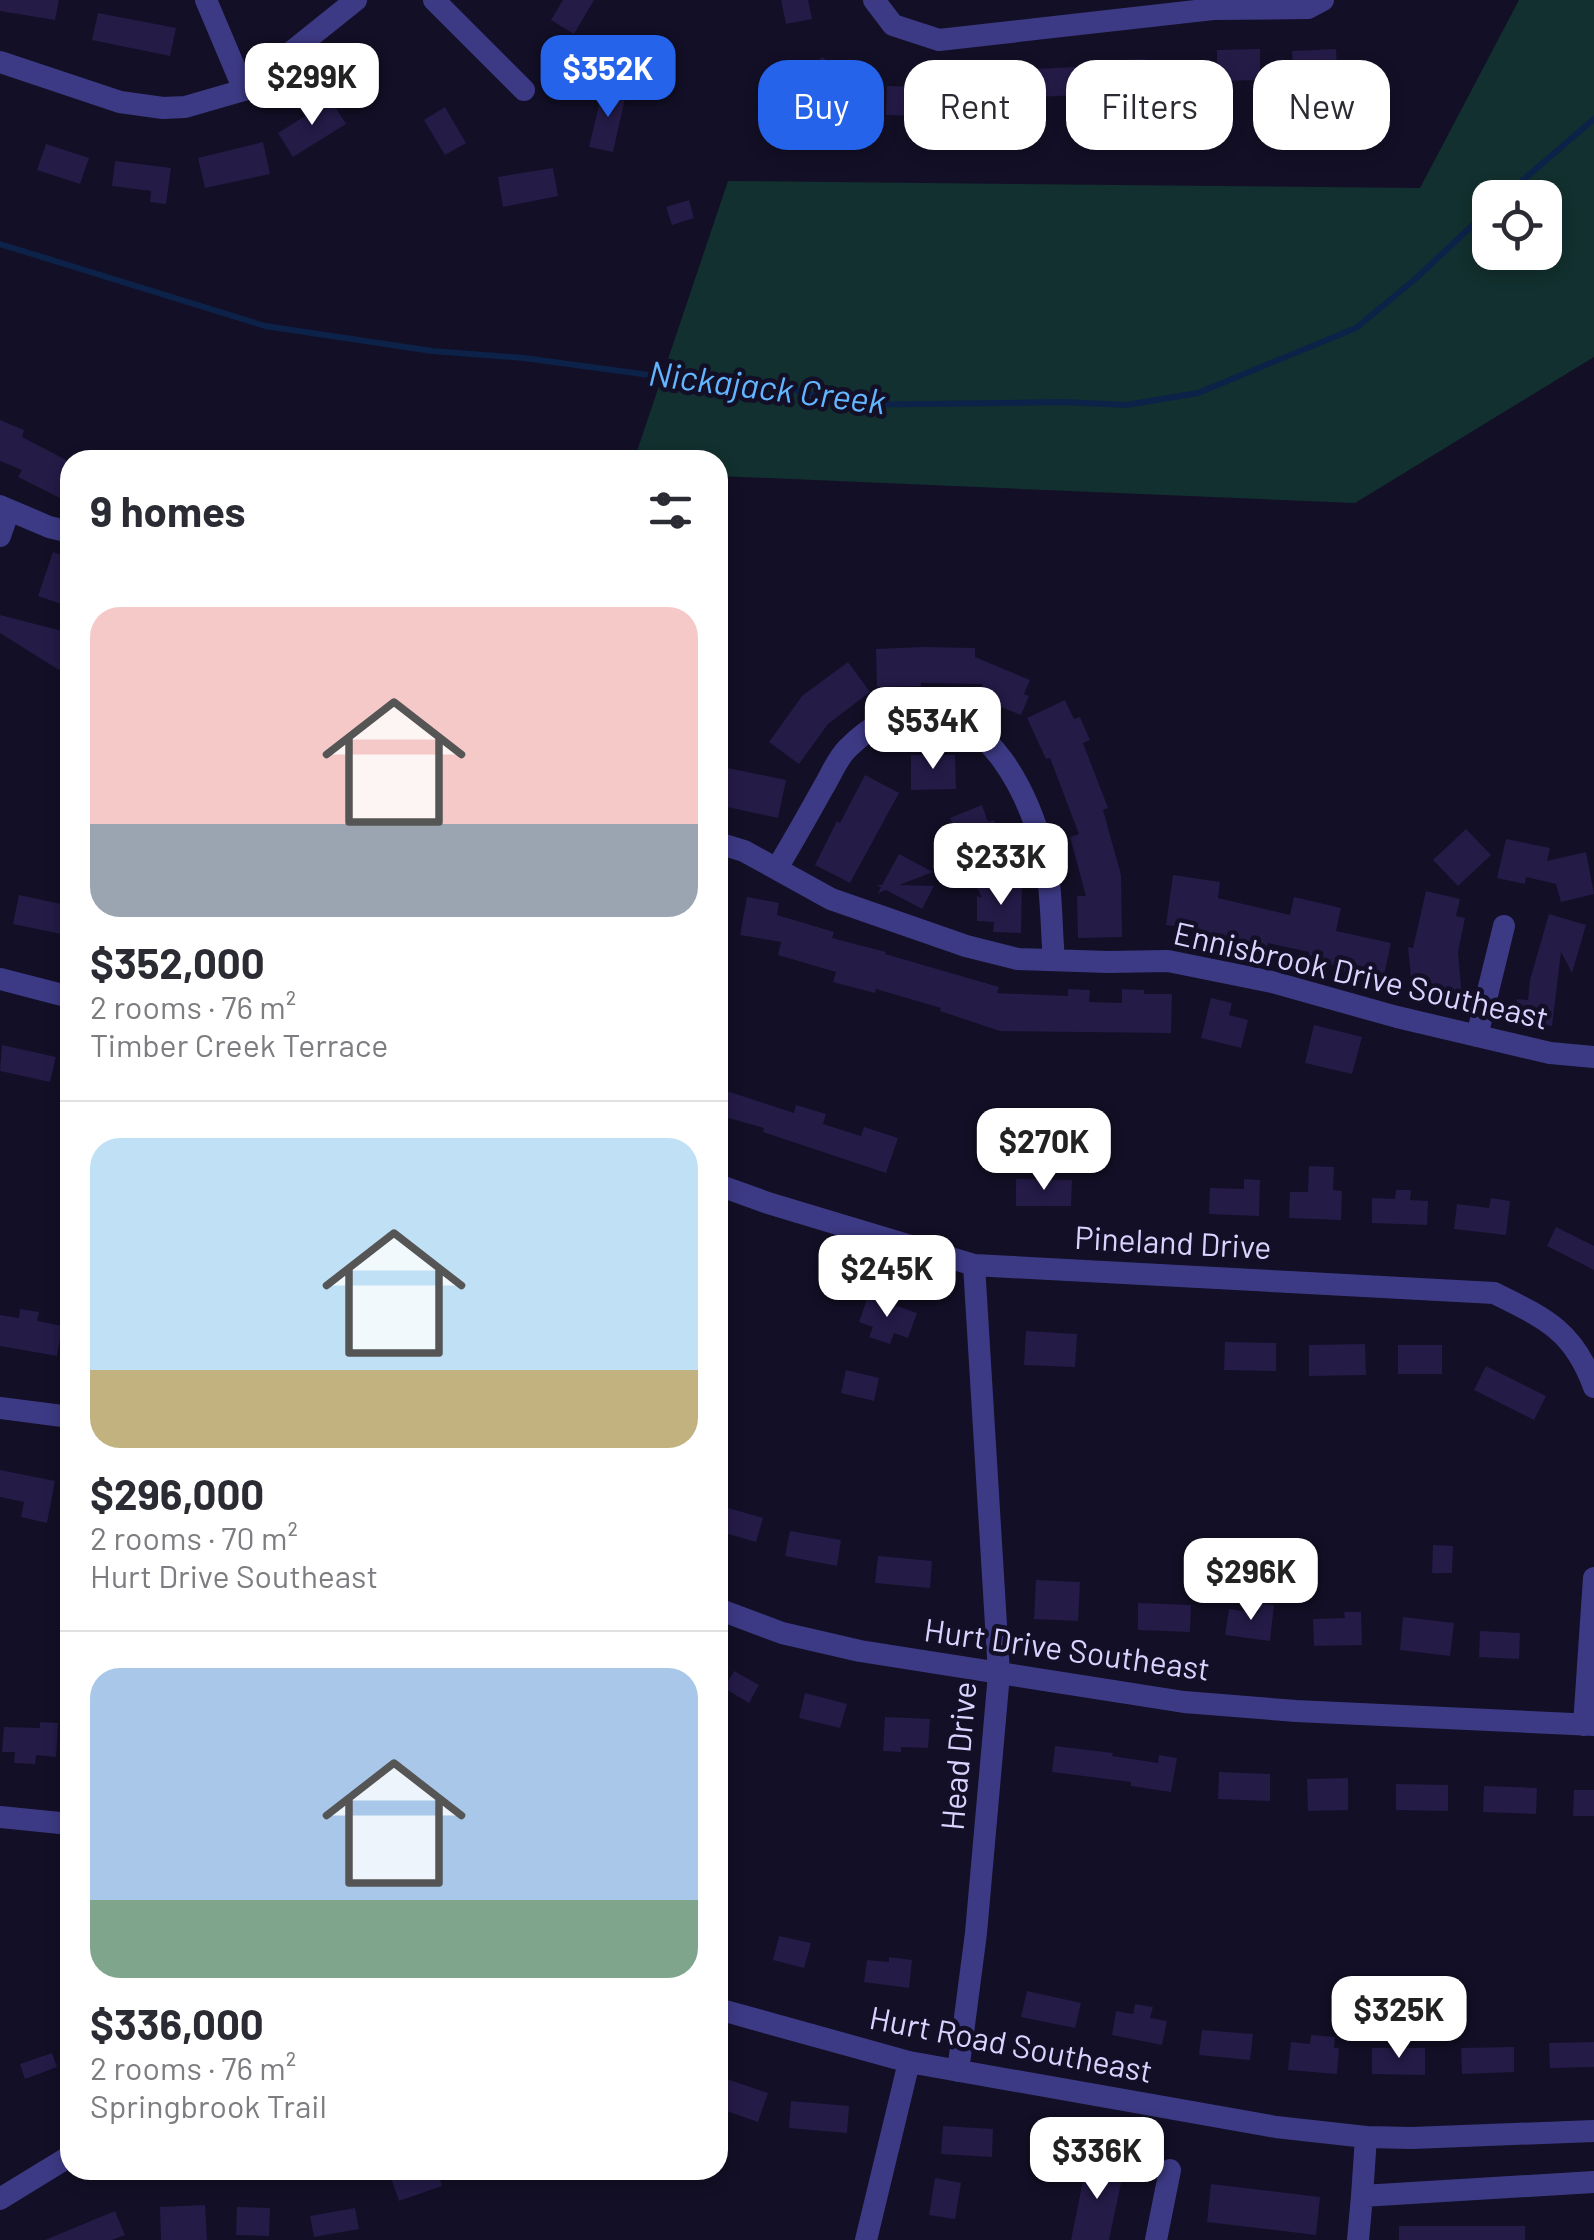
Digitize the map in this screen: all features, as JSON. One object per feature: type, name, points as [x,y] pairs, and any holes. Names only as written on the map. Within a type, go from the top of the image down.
[{"type":"street","points":[[206,0],[244,90]]},
{"type":"street","points":[[0,62],[120,102],[185,107],[244,90],[356,0]]},
{"type":"street","points":[[434,0],[524,90]]},
{"type":"street","points":[[874,0],[894,25],[939,40],[1214,9],[1308,8],[1323,0]]},
{"type":"street","points":[[0,536],[4,508],[60,529]]},
{"type":"street","points":[[777,868],[844,751],[868,732],[884,720],[911,714],[934,714],[964,722],[1012,772],[1034,817],[1046,858],[1054,960]]},
{"type":"street","name":"Ennisbrook Drive Southeast","points":[[728,847],[744,851],[831,899],[966,946],[1018,959],[1168,961],[1272,982],[1550,1053],[1594,1057]]},
{"type":"street","points":[[1477,1036],[1504,926]]},
{"type":"street","points":[[0,979],[60,994]]},
{"type":"street","name":"Pineland Drive","points":[[728,1187],[974,1265],[1494,1293],[1564,1333],[1584,1360],[1594,1387]]},
{"type":"street","name":"Head Drive","points":[[958,2071],[976,1934],[999,1674],[974,1265]]},
{"type":"street","points":[[0,1408],[60,1417]]},
{"type":"street","points":[[1589,1725],[1594,1578]]},
{"type":"street","name":"Hurt Drive Southeast","points":[[728,1612],[798,1637],[860,1651],[1184,1702],[1589,1725]]},
{"type":"street","points":[[0,1816],[60,1823]]},
{"type":"street","name":"Hurt Road Southeast","points":[[728,2012],[909,2062],[1276,2127],[1412,2138],[1594,2131]]},
{"type":"street","points":[[866,2240],[909,2062]]},
{"type":"street","points":[[1358,2240],[1366,2137]]},
{"type":"street","points":[[0,2200],[60,2162]]},
{"type":"street","points":[[1156,2240],[1170,2170]]},
{"type":"street","points":[[1362,2196],[1594,2182]]},
{"type":"green space","points":[[1519,0],[1594,0],[1594,357],[1355,503],[728,476],[728,450],[637,450],[728,181],[1420,188]]},
{"type":"building","points":[[0,0],[59,0],[55,20],[0,11]]},
{"type":"building","points":[[563,0],[594,0],[574,34],[551,20]]},
{"type":"building","points":[[781,0],[808,0],[812,19],[786,24]]},
{"type":"building","points":[[98,13],[176,28],[170,56],[92,40]]},
{"type":"building","points":[[1260,49],[1260,60],[1253,60],[1253,80],[1233,81],[1233,60],[1217,60],[1217,50]]},
{"type":"building","points":[[1336,49],[1337,60],[1292,60],[1292,51]]},
{"type":"building","points":[[1066,67],[1066,96],[1046,97],[1046,68]]},
{"type":"building","points":[[887,86],[904,86],[904,115],[886,115]]},
{"type":"building","points":[[603,88],[626,94],[613,152],[589,147]]},
{"type":"building","points":[[331,100],[346,124],[293,157],[278,133]]},
{"type":"building","points":[[445,107],[466,143],[445,155],[424,120]]},
{"type":"building","points":[[263,142],[270,174],[205,188],[198,158]]},
{"type":"building","points":[[46,144],[89,158],[80,184],[37,170]]},
{"type":"building","points":[[115,161],[171,168],[166,204],[150,202],[151,191],[112,186]]},
{"type":"building","points":[[553,168],[558,196],[503,207],[498,177]]},
{"type":"building","points":[[689,200],[694,218],[672,225],[666,207]]},
{"type":"building","points":[[0,420],[24,430],[22,437],[60,457],[60,498],[18,477],[22,470],[0,461]]},
{"type":"building","points":[[53,552],[60,554],[60,604],[38,596]]},
{"type":"building","points":[[0,615],[60,630],[60,668],[59,670],[0,633]]},
{"type":"building","points":[[975,648],[975,657],[1030,680],[1024,694],[1029,696],[1021,715],[978,698],[983,684],[877,687],[876,649]]},
{"type":"building","points":[[848,662],[870,692],[828,724],[799,764],[769,742],[802,696]]},
{"type":"building","points":[[1065,700],[1074,719],[1080,717],[1090,740],[1083,743],[1108,808],[1103,810],[1121,875],[1122,937],[1078,938],[1077,896],[1086,896],[1070,837],[1079,834],[1050,758],[1046,759],[1027,718]]},
{"type":"building","points":[[911,755],[955,755],[956,789],[911,790]]},
{"type":"building","points":[[728,768],[786,780],[778,818],[728,807]]},
{"type":"building","points":[[865,775],[899,793],[850,883],[815,865]]},
{"type":"building","points":[[982,805],[988,822],[994,820],[1004,846],[967,860],[950,818]]},
{"type":"building","points":[[1466,829],[1491,855],[1458,886],[1433,860]]},
{"type":"building","points":[[1506,839],[1550,848],[1547,861],[1586,852],[1594,894],[1561,902],[1556,884],[1526,877],[1525,884],[1497,878]]},
{"type":"building","points":[[899,854],[933,872],[899,885],[934,886],[922,909],[886,890],[878,893],[881,887],[876,885],[882,885]]},
{"type":"building","points":[[1173,875],[1220,882],[1218,898],[1290,915],[1294,897],[1341,908],[1336,931],[1391,943],[1383,980],[1307,959],[1309,952],[1268,943],[1267,948],[1213,935],[1191,935],[1192,928],[1166,925]]},
{"type":"building","points":[[977,887],[1022,888],[1021,933],[993,932],[994,922],[977,921],[977,896],[982,898]]},
{"type":"building","points":[[1426,891],[1460,899],[1456,916],[1465,918],[1458,952],[1462,998],[1413,999],[1408,947],[1413,948]]},
{"type":"building","points":[[19,895],[60,904],[60,934],[13,924]]},
{"type":"building","points":[[747,897],[779,903],[777,915],[834,932],[832,938],[999,987],[997,993],[1068,996],[1068,989],[1090,990],[1089,1002],[1122,1003],[1122,989],[1172,994],[1171,1033],[1000,1031],[940,1011],[941,1008],[876,989],[875,993],[833,982],[836,972],[778,955],[781,942],[740,935]]},
{"type":"building","points":[[1549,914],[1586,925],[1572,973],[1561,952],[1552,1026],[1514,1021],[1517,999],[1528,1000]]},
{"type":"building","points":[[1211,998],[1232,1003],[1229,1015],[1248,1020],[1241,1048],[1201,1038]]},
{"type":"building","points":[[1314,1025],[1362,1037],[1352,1074],[1305,1063]]},
{"type":"building","points":[[2,1045],[56,1057],[50,1082],[0,1071]]},
{"type":"building","points":[[728,1091],[794,1113],[796,1105],[826,1114],[823,1124],[861,1136],[864,1127],[898,1138],[886,1173],[763,1132],[764,1128],[728,1118]]},
{"type":"building","points":[[1309,1166],[1334,1167],[1333,1190],[1342,1191],[1341,1220],[1289,1218],[1290,1192],[1308,1192]]},
{"type":"building","points":[[1016,1179],[1072,1180],[1071,1206],[1016,1206]]},
{"type":"building","points":[[1244,1179],[1260,1180],[1259,1216],[1209,1214],[1210,1188],[1244,1189]]},
{"type":"building","points":[[1396,1190],[1411,1190],[1410,1200],[1428,1201],[1427,1225],[1372,1223],[1372,1198],[1395,1199]]},
{"type":"building","points":[[1491,1198],[1510,1201],[1506,1235],[1454,1229],[1457,1204],[1489,1208]]},
{"type":"building","points":[[1556,1227],[1594,1246],[1594,1270],[1547,1246]]},
{"type":"building","points":[[868,1296],[917,1313],[908,1338],[894,1333],[890,1344],[869,1337],[873,1327],[859,1322]]},
{"type":"building","points":[[20,1309],[39,1312],[37,1321],[60,1326],[57,1356],[0,1346],[0,1315],[19,1318]]},
{"type":"building","points":[[1026,1331],[1077,1334],[1075,1367],[1024,1365]]},
{"type":"building","points":[[1225,1342],[1276,1343],[1276,1371],[1224,1370]]},
{"type":"building","points":[[1365,1344],[1366,1375],[1309,1376],[1309,1345]]},
{"type":"building","points":[[1398,1345],[1442,1345],[1442,1374],[1398,1374]]},
{"type":"building","points":[[1486,1366],[1546,1396],[1534,1420],[1474,1390]]},
{"type":"building","points":[[846,1370],[879,1378],[874,1401],[841,1393]]},
{"type":"building","points":[[0,1470],[55,1481],[47,1523],[21,1517],[24,1502],[0,1497]]},
{"type":"building","points":[[728,1508],[763,1518],[756,1542],[728,1534]]},
{"type":"building","points":[[790,1531],[841,1540],[837,1566],[785,1556]]},
{"type":"building","points":[[1433,1545],[1453,1546],[1452,1573],[1432,1573]]},
{"type":"building","points":[[878,1556],[932,1561],[930,1588],[875,1583]]},
{"type":"building","points":[[1036,1580],[1080,1582],[1078,1621],[1034,1619]]},
{"type":"building","points":[[1138,1603],[1191,1605],[1190,1632],[1138,1630]]},
{"type":"building","points":[[1259,1603],[1274,1605],[1270,1641],[1225,1635],[1229,1609],[1258,1613]]},
{"type":"building","points":[[1344,1612],[1361,1612],[1362,1645],[1314,1646],[1313,1619],[1345,1618]]},
{"type":"building","points":[[1403,1617],[1454,1623],[1450,1656],[1400,1650]]},
{"type":"building","points":[[1480,1631],[1520,1633],[1519,1659],[1479,1657]]},
{"type":"building","points":[[734,1671],[759,1685],[749,1703],[728,1690]]},
{"type":"building","points":[[805,1693],[847,1704],[840,1728],[799,1718]]},
{"type":"building","points":[[885,1717],[930,1719],[928,1748],[883,1751]]},
{"type":"building","points":[[40,1722],[58,1723],[56,1757],[36,1755],[35,1764],[14,1763],[15,1752],[2,1752],[4,1727],[40,1728]]},
{"type":"building","points":[[1055,1746],[1158,1763],[1159,1755],[1177,1758],[1171,1792],[1131,1786],[1131,1782],[1052,1772]]},
{"type":"building","points":[[1219,1772],[1270,1774],[1270,1801],[1218,1799]]},
{"type":"building","points":[[1348,1778],[1348,1810],[1308,1811],[1307,1779]]},
{"type":"building","points":[[1396,1784],[1448,1785],[1448,1811],[1396,1810]]},
{"type":"building","points":[[1484,1786],[1537,1788],[1536,1814],[1483,1812]]},
{"type":"building","points":[[1574,1790],[1594,1790],[1594,1816],[1573,1816]]},
{"type":"building","points":[[779,1936],[811,1943],[804,1968],[773,1960]]},
{"type":"building","points":[[889,1957],[912,1960],[909,1988],[864,1982],[867,1960],[889,1962]]},
{"type":"building","points":[[1027,1991],[1081,2003],[1075,2028],[1021,2017]]},
{"type":"building","points":[[1135,2004],[1153,2007],[1150,2018],[1167,2021],[1162,2045],[1112,2035],[1116,2011],[1133,2014]]},
{"type":"building","points":[[1202,2030],[1253,2034],[1250,2060],[1199,2055]]},
{"type":"building","points":[[1311,2035],[1335,2037],[1334,2048],[1339,2048],[1337,2074],[1288,2070],[1291,2042],[1310,2044]]},
{"type":"building","points":[[1594,2042],[1594,2067],[1550,2068],[1549,2043]]},
{"type":"building","points":[[1514,2047],[1514,2072],[1462,2074],[1461,2048]]},
{"type":"building","points":[[1372,2048],[1425,2048],[1425,2075],[1372,2074]]},
{"type":"building","points":[[52,2053],[57,2067],[25,2079],[20,2064]]},
{"type":"building","points":[[728,2079],[768,2093],[758,2122],[728,2112]]},
{"type":"building","points":[[791,2101],[849,2106],[847,2133],[789,2128]]},
{"type":"building","points":[[943,2126],[993,2129],[992,2157],[941,2154]]},
{"type":"building","points":[[1087,2161],[1124,2169],[1109,2240],[1071,2240]]},
{"type":"building","points":[[935,2178],[961,2183],[955,2219],[929,2215]]},
{"type":"building","points":[[392,2180],[440,2180],[442,2186],[399,2201]]},
{"type":"building","points":[[1211,2184],[1320,2197],[1316,2235],[1207,2222]]},
{"type":"building","points":[[205,2205],[207,2240],[161,2240],[160,2207]]},
{"type":"building","points":[[237,2207],[270,2208],[269,2236],[236,2235]]},
{"type":"building","points":[[355,2208],[359,2229],[314,2237],[310,2216]]},
{"type":"building","points":[[115,2211],[125,2235],[112,2240],[45,2240]]},
{"type":"building","points":[[1399,2226],[1525,2226],[1525,2240],[1399,2240]]},
{"type":"waterway","name":"Nickajack Creek","points":[[1523,180],[1594,119]]},
{"type":"waterway","name":"Nickajack Creek","points":[[0,244],[265,326],[432,351],[524,358],[679,379],[772,384],[849,405],[1126,405],[1198,393],[1356,328],[1472,226]]}]
